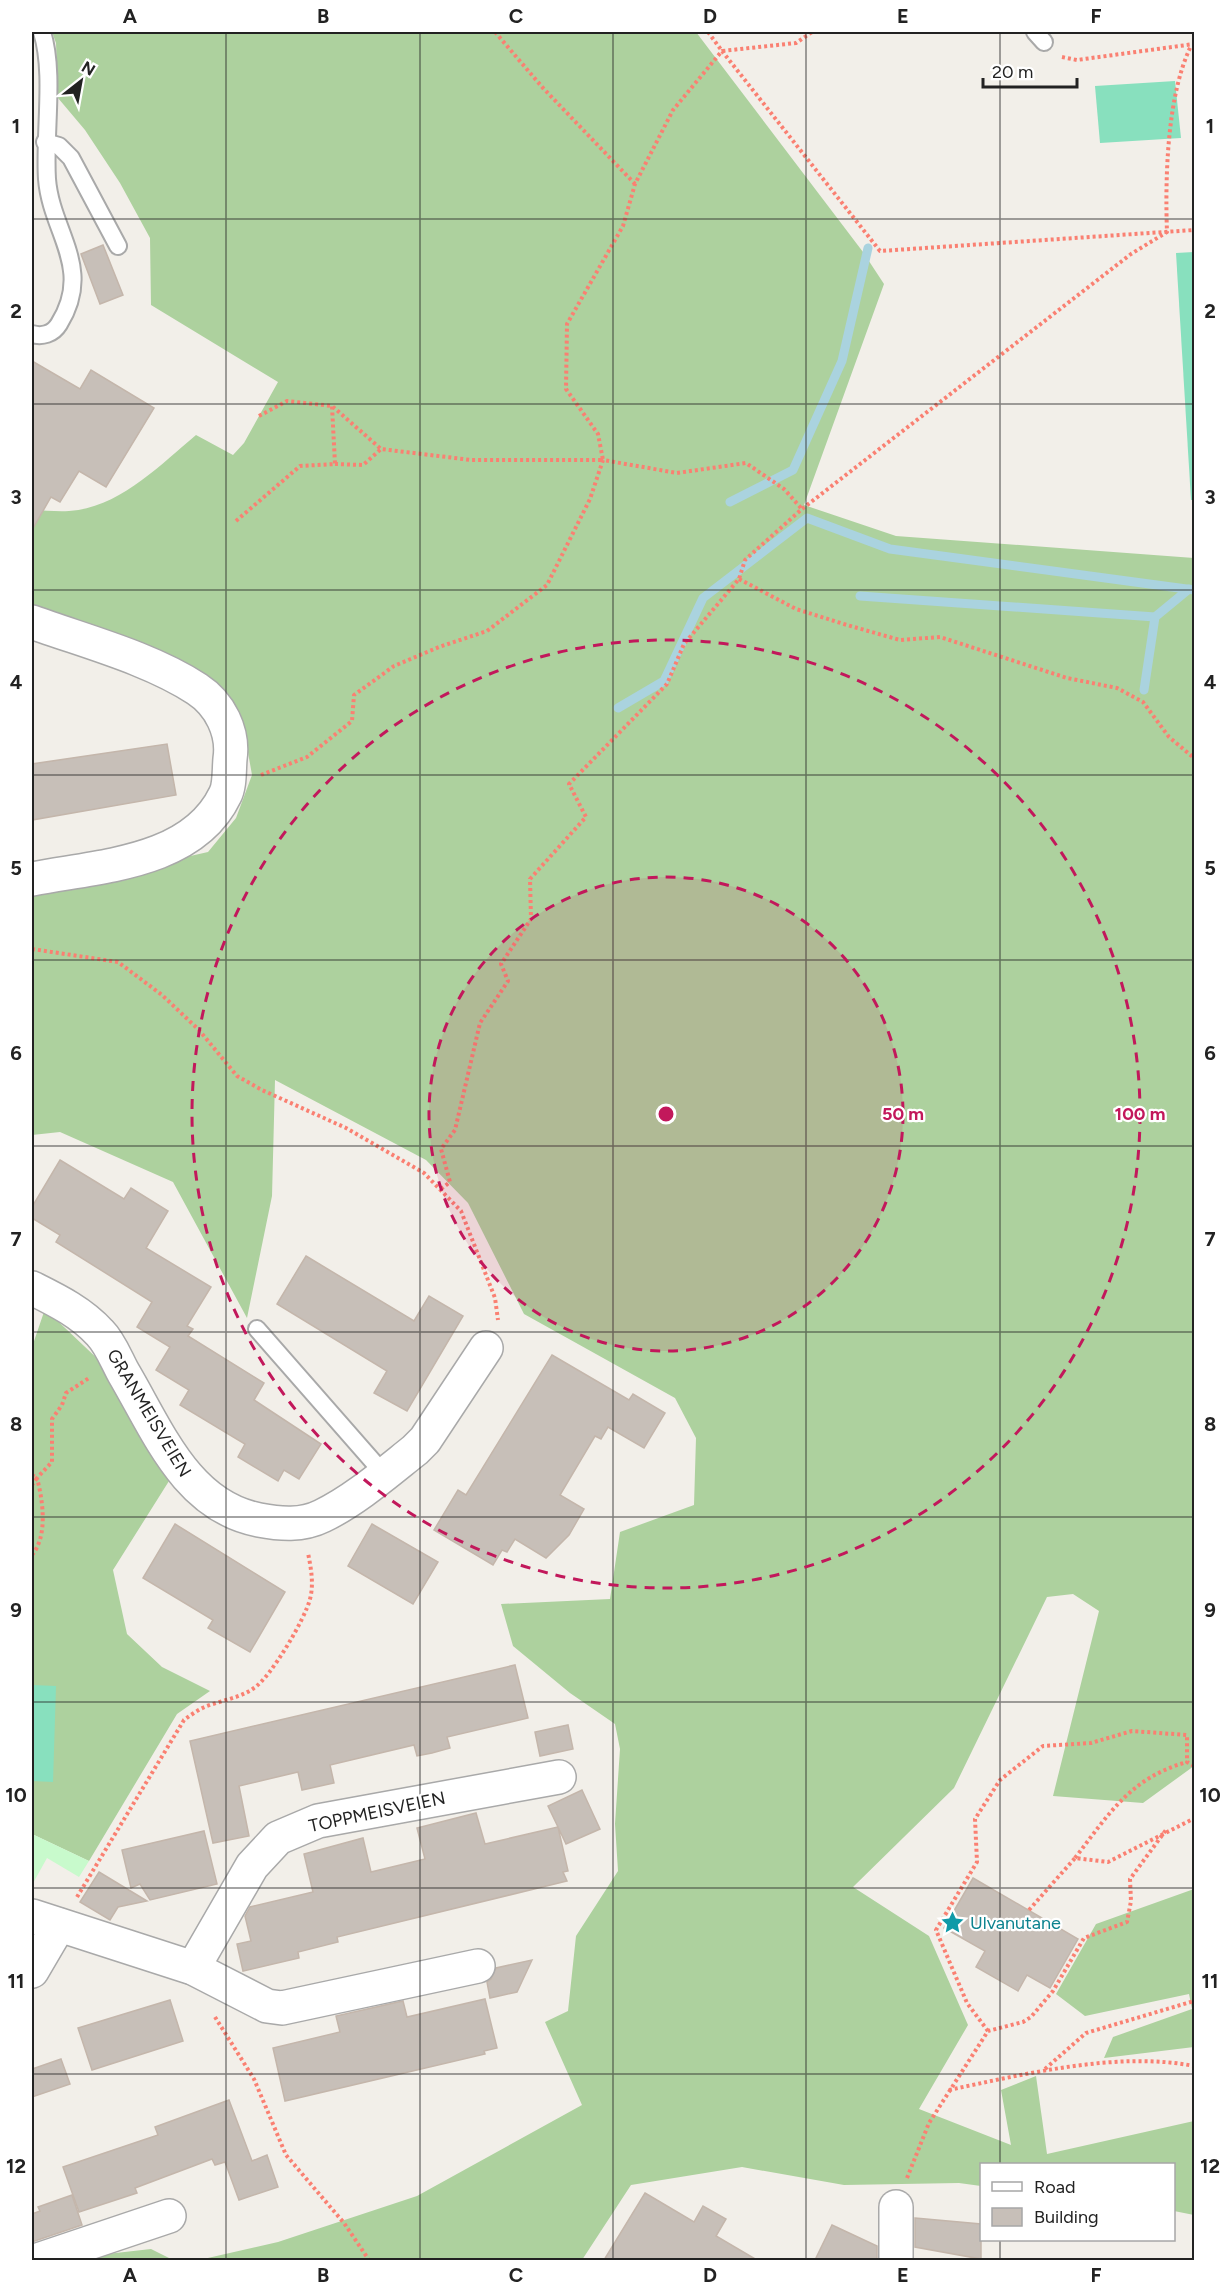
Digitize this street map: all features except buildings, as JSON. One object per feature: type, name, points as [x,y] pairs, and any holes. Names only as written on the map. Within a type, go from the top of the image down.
[{"type":"street","points":[[32,622],[163,670],[199,690],[222,714],[232,747],[226,794],[199,831],[168,849],[130,860],[32,879]]},
{"type":"street","name":"GRANMEISVEIEN","points":[[32,1288],[78,1313],[101,1334],[180,1469],[198,1490],[216,1504],[238,1516],[272,1523],[300,1524],[321,1517],[384,1474],[425,1440],[486,1348]]},
{"type":"street","name":"TOPPMEISVEIEN","points":[[193,1968],[252,1866],[278,1838],[318,1821],[559,1777]]},
{"type":"street","points":[[32,1971],[45,1921],[193,1968],[267,2006],[282,2008],[478,1966]]},
{"type":"street","points":[[896,2206],[896,2260]]},
{"type":"street","points":[[38,2260],[169,2216]]},
{"type":"lane","points":[[32,334],[40,337],[55,330],[68,309],[73,277],[68,246],[48,187],[45,142],[48,62],[42,32]]},
{"type":"lane","points":[[45,142],[59,146],[71,158],[118,246]]},
{"type":"lane","points":[[257,1329],[384,1474]]},
{"type":"path","points":[[495,32],[543,88],[635,184]]},
{"type":"path","points":[[708,32],[880,251],[1194,230]]},
{"type":"path","points":[[226,794],[248,780],[307,756],[352,721],[354,696],[394,666],[439,646],[487,631],[547,585],[590,499],[603,460],[598,434],[566,390],[567,324],[623,226],[635,184],[673,110],[722,51],[796,43],[812,32]]},
{"type":"path","points":[[1039,37],[1060,57],[1077,60],[1193,45]]},
{"type":"path","points":[[1167,232],[1165,174],[1181,66],[1193,45]]},
{"type":"path","points":[[441,1189],[450,1182],[441,1149],[455,1130],[480,1023],[508,981],[501,964],[531,919],[530,879],[586,817],[569,784],[667,684],[684,644],[739,579],[745,560],[802,509],[1131,254],[1167,232]]},
{"type":"path","points":[[260,416],[287,401],[332,406],[381,449],[471,460],[603,460],[677,473],[746,463],[784,489],[802,509]]},
{"type":"path","points":[[332,406],[335,464]]},
{"type":"path","points":[[236,520],[300,466],[363,465],[381,449]]},
{"type":"path","points":[[739,579],[796,609],[847,625],[900,640],[940,638],[1067,678],[1117,688],[1143,702],[1168,737],[1194,758]]},
{"type":"path","points":[[32,949],[118,962],[162,994],[199,1030],[237,1076],[262,1090],[346,1128],[424,1173],[461,1211],[495,1298],[498,1319],[486,1348]]},
{"type":"path","points":[[32,1485],[52,1462],[52,1419],[62,1405],[66,1393],[117,1361]]},
{"type":"path","points":[[32,1475],[37,1478],[42,1500],[40,1545],[32,1555]]},
{"type":"path","points":[[45,1921],[184,1720],[206,1706],[230,1700],[253,1689],[263,1681],[277,1662],[310,1600],[312,1572],[300,1524]]},
{"type":"path","points":[[988,2031],[967,2003],[936,1930],[977,1862],[975,1819],[1000,1780],[1043,1746],[1091,1743],[1132,1731],[1187,1735],[1187,1762]]},
{"type":"path","points":[[1029,1910],[1075,1858],[1121,1798],[1162,1769],[1187,1762],[1194,1766]]},
{"type":"path","points":[[1075,1858],[1108,1862],[1194,1817]]},
{"type":"path","points":[[896,2206],[929,2123],[948,2090],[988,2031],[1023,2022],[1031,2017],[1053,1991],[1084,1938],[1127,1922],[1131,1901],[1130,1879],[1166,1830]]},
{"type":"path","points":[[193,1968],[198,1989],[254,2079],[286,2156],[344,2223],[369,2260]]},
{"type":"path","points":[[1044,2070],[1086,2033],[1194,2001]]},
{"type":"path","points":[[948,2090],[1044,2070],[1171,2062],[1194,2066]]},
{"type":"green space","points":[[52,32],[696,32],[863,252],[884,284],[804,505],[896,536],[1194,558],[1194,1766],[1143,1803],[1053,1796],[1099,1611],[1073,1594],[1047,1597],[954,1788],[853,1887],[929,1936],[968,2025],[919,2109],[1011,2145],[1001,2090],[1036,2076],[1047,2154],[1194,2121],[1194,2215],[1175,2211],[1175,2163],[980,2163],[980,2186],[959,2183],[844,2185],[742,2167],[631,2185],[582,2260],[199,2260],[278,2242],[417,2196],[582,2105],[545,2022],[568,2011],[576,1936],[618,1871],[615,1824],[620,1749],[615,1724],[570,1693],[513,1646],[501,1604],[610,1599],[620,1532],[694,1505],[696,1438],[675,1398],[524,1314],[468,1203],[426,1160],[275,1080],[272,1196],[247,1318],[173,1182],[60,1132],[32,1135],[32,897],[40,890],[208,852],[236,818],[252,775],[243,724],[228,698],[204,673],[124,638],[32,612],[32,510],[69,511],[105,502],[138,483],[196,435],[233,455],[244,443],[278,382],[151,305],[150,238],[120,183],[85,130],[58,98],[56,43]]},
{"type":"green space","points":[[1175,81],[1181,138],[1100,143],[1095,86]]},
{"type":"green space","points":[[1194,252],[1194,500],[1191,500],[1176,253]]},
{"type":"green space","points":[[45,1309],[103,1364],[169,1481],[113,1570],[127,1634],[162,1667],[210,1691],[177,1714],[89,1861],[32,1834],[32,1347]]},
{"type":"green space","points":[[32,1685],[56,1686],[53,1782],[32,1781]]},
{"type":"green space","points":[[32,1834],[89,1861],[79,1877],[47,1858],[32,1885]]},
{"type":"green space","points":[[1194,1889],[1194,2047],[1104,2058],[1113,2037],[1192,2009],[1189,1994],[1085,2016],[1056,1994],[1096,1924]]},
{"type":"green space","points":[[151,2249],[173,2260],[87,2260],[107,2254]]},
{"type":"waterway","points":[[730,502],[793,470],[842,361],[868,248]]},
{"type":"waterway","points":[[618,708],[664,681],[703,598],[807,518],[890,549],[1194,590]]},
{"type":"waterway","points":[[1144,690],[1155,617],[1189,589]]},
{"type":"waterway","points":[[860,596],[1155,617]]},
{"type":"place","name":"Ulvanutane","points":[[952,1923]]}]
